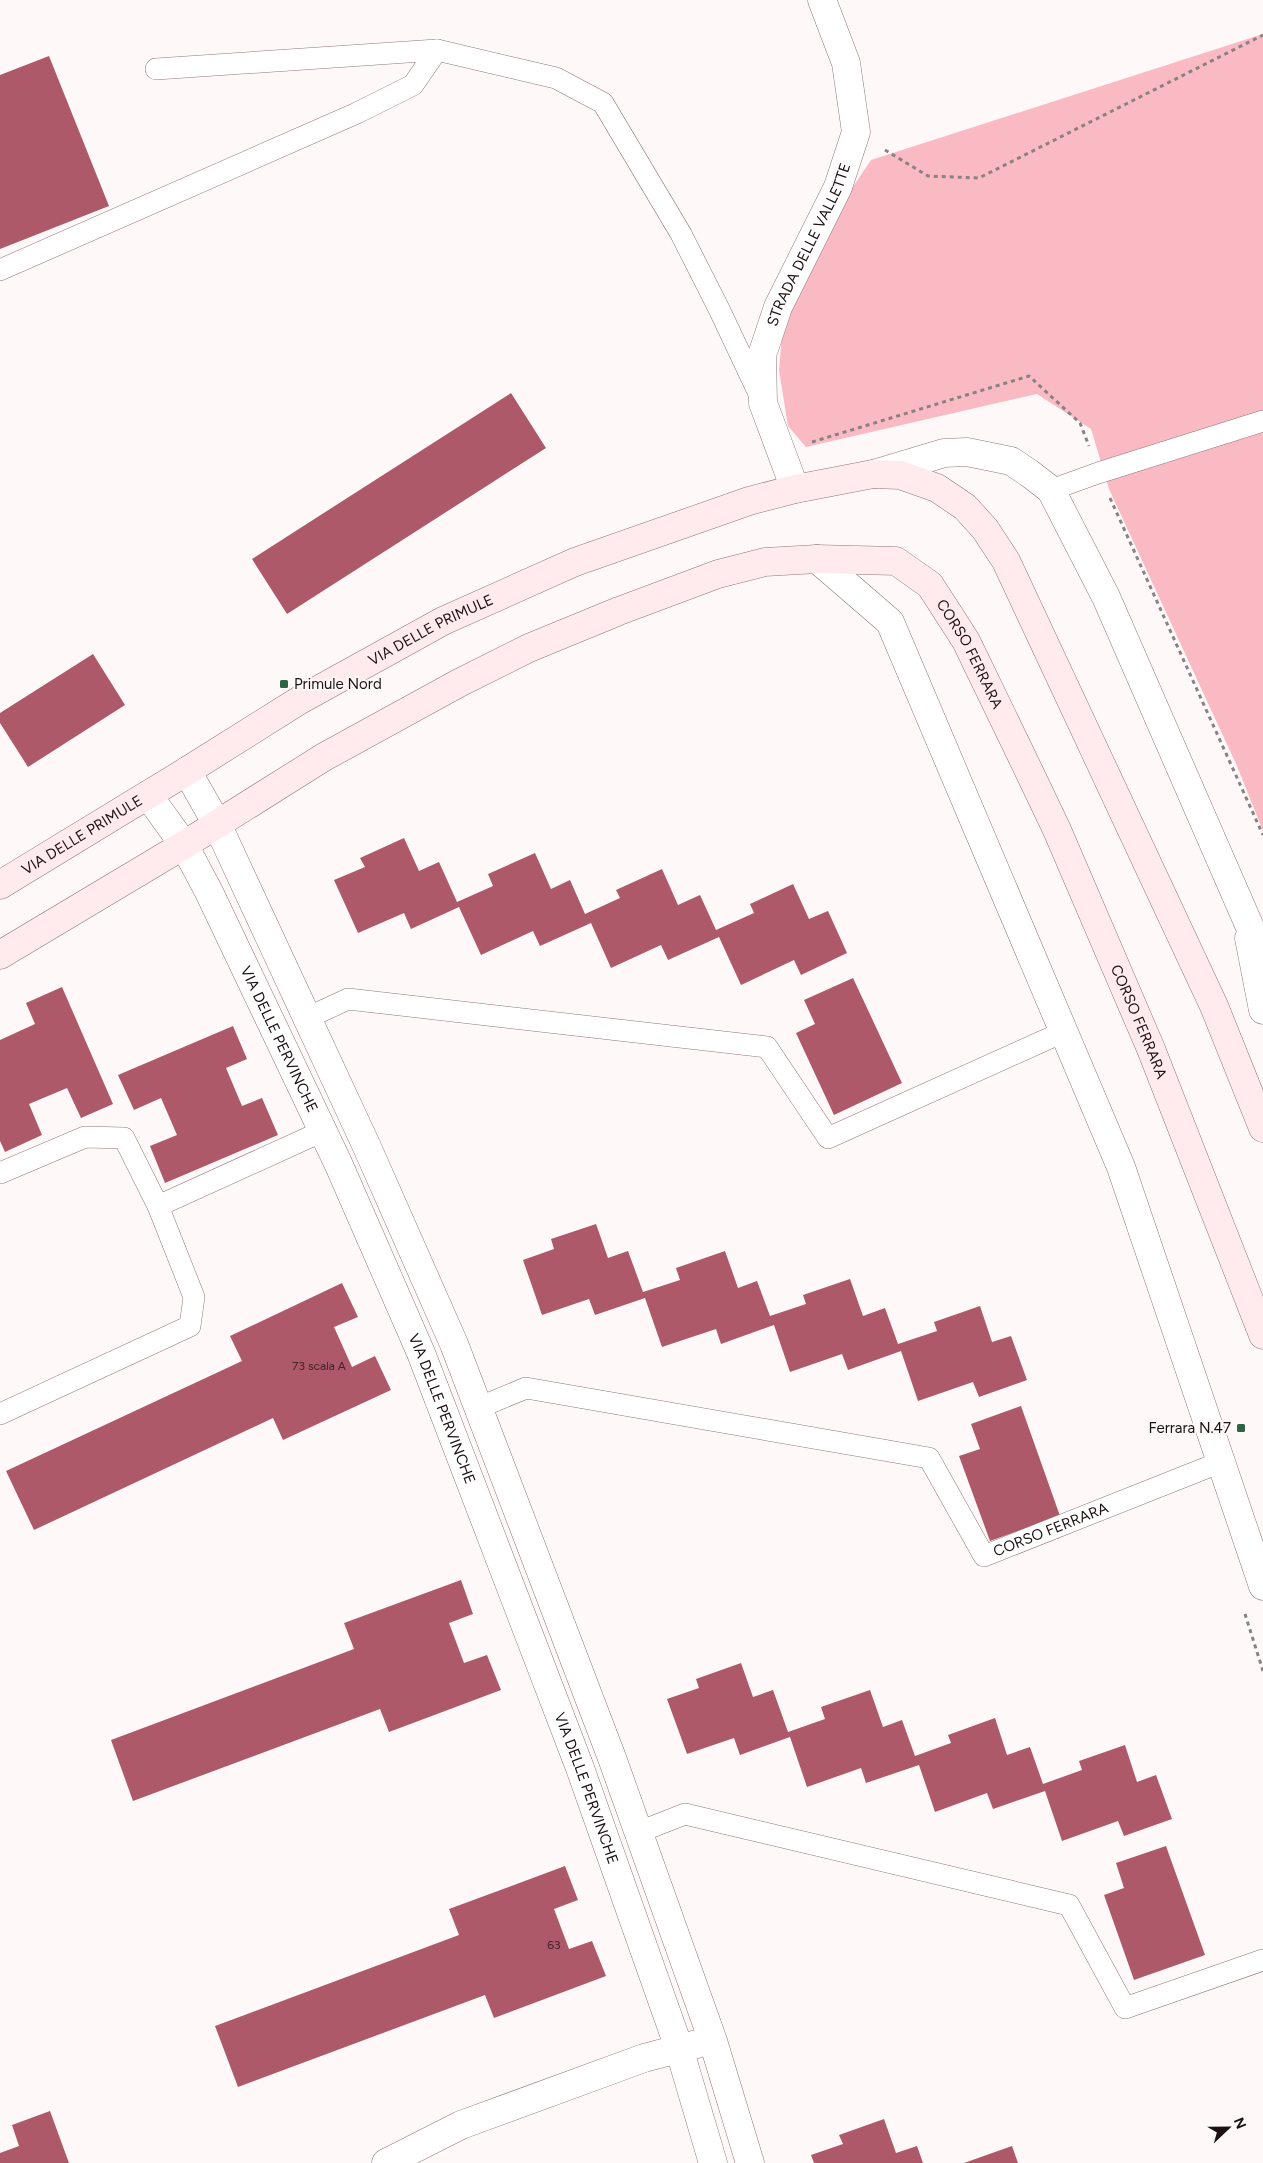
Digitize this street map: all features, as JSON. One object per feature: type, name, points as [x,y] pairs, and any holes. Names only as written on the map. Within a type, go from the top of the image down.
[{"type":"main road","name":"VIA DELLE PRIMULE","points":[[0,885],[300,700],[443,621],[574,562],[697,517],[795,489],[873,474]]},
{"type":"main road","points":[[873,474],[900,475],[937,488],[965,507],[985,529],[1006,562],[1214,1006],[1263,1128]]},
{"type":"main road","points":[[0,955],[184,845],[324,757],[459,683],[529,648],[619,611],[718,574],[764,562],[817,559]]},
{"type":"main road","name":"CORSO FERRARA","points":[[817,559],[896,561],[930,585],[966,641],[1056,830],[1143,1030],[1263,1335]]},
{"type":"street","name":"STRADA DELLE VALLETTE","points":[[795,489],[764,403],[762,355],[778,307],[838,187],[856,132],[846,63],[822,0]]},
{"type":"street","points":[[873,474],[944,453],[967,452],[1011,462],[1029,472],[1051,490],[1106,597],[1263,957]]},
{"type":"street","points":[[817,559],[890,622],[1121,1167],[1263,1586]]},
{"type":"street","points":[[187,771],[217,824],[387,1191],[454,1344],[639,1832],[714,2041],[750,2163]]},
{"type":"street","name":"VIA DELLE PERVINCHE","points":[[148,795],[184,845],[209,892],[323,1131],[420,1354],[580,1768],[680,2048],[713,2163]]},
{"type":"street","points":[[1243,910],[1263,1010]]},
{"type":"street","points":[[386,2163],[460,2125],[644,2058],[714,2041]]},
{"type":"lane","points":[[0,270],[357,113],[413,85],[437,50]]},
{"type":"lane","points":[[156,69],[437,50],[556,78],[602,103],[681,234],[764,403]]},
{"type":"lane","points":[[1051,490],[1098,473],[1263,421]]},
{"type":"lane","points":[[307,1018],[348,999],[767,1047],[828,1138],[1063,1032]]},
{"type":"lane","points":[[158,1206],[323,1131]]},
{"type":"lane","points":[[0,1173],[85,1137],[124,1138],[158,1206],[194,1297],[190,1326],[0,1414]]},
{"type":"lane","name":"CORSO FERRARA","points":[[478,1408],[526,1388],[929,1458],[984,1556],[1222,1462]]},
{"type":"lane","points":[[639,1832],[684,1814],[1069,1905],[1125,2008],[1263,1960]]},
{"type":"path","points":[[856,132],[928,176],[979,178],[1263,35]]},
{"type":"shaded area","points":[[1263,34],[1263,831],[1237,766],[1109,489],[1091,429],[1037,394],[806,447],[788,426],[779,370],[784,312],[824,230],[871,160]]},
{"type":"building","points":[[49,56],[109,206],[0,249],[0,75]]},
{"type":"building","points":[[511,393],[546,448],[287,614],[252,559]]},
{"type":"building","points":[[93,654],[125,705],[28,767],[0,723],[0,713]]},
{"type":"building","points":[[404,838],[419,871],[439,862],[457,902],[493,886],[488,874],[535,853],[551,889],[570,880],[585,914],[620,898],[616,890],[662,869],[678,905],[700,895],[716,930],[754,913],[750,904],[793,884],[809,919],[828,911],[847,953],[801,975],[794,960],[741,985],[719,937],[668,960],[661,945],[611,968],[591,923],[540,946],[533,931],[481,955],[459,907],[411,929],[404,913],[358,933],[334,880],[365,867],[360,858]]},
{"type":"building","points":[[853,978],[902,1083],[834,1115],[796,1033],[815,1024],[804,1000]]},
{"type":"building","points":[[62,987],[113,1104],[81,1118],[67,1088],[29,1104],[42,1135],[5,1152],[0,1141],[0,1040],[35,1024],[26,1003]]},
{"type":"building","points":[[233,1026],[247,1059],[226,1068],[242,1106],[262,1098],[278,1135],[165,1183],[150,1146],[177,1135],[161,1098],[134,1110],[118,1075]]},
{"type":"building","points":[[596,1224],[608,1258],[628,1251],[643,1292],[680,1280],[676,1268],[725,1251],[738,1288],[757,1281],[770,1316],[806,1304],[803,1295],[850,1279],[863,1316],[885,1308],[898,1344],[937,1331],[934,1322],[980,1306],[992,1342],[1011,1336],[1027,1380],[979,1397],[973,1382],[918,1401],[901,1351],[848,1370],[842,1354],[790,1372],[774,1325],[721,1344],[716,1329],[662,1347],[645,1298],[595,1315],[589,1299],[542,1315],[523,1260],[554,1249],[551,1239]]},
{"type":"building","points":[[342,1283],[358,1317],[334,1327],[352,1367],[375,1356],[391,1390],[283,1440],[273,1418],[34,1530],[6,1471],[242,1361],[230,1336]]},
{"type":"building","points":[[1021,1406],[1060,1516],[990,1541],[959,1456],[980,1449],[971,1424]]},
{"type":"building","points":[[461,1580],[473,1614],[449,1623],[464,1663],[487,1655],[501,1690],[389,1732],[380,1709],[133,1801],[111,1740],[354,1649],[344,1623]]},
{"type":"building","points":[[741,1663],[753,1697],[773,1690],[788,1732],[825,1719],[821,1707],[870,1690],[883,1727],[902,1720],[915,1756],[951,1743],[948,1735],[995,1718],[1007,1755],[1030,1747],[1043,1784],[1082,1770],[1079,1761],[1125,1745],[1137,1782],[1156,1775],[1172,1819],[1124,1836],[1118,1821],[1062,1841],[1045,1791],[993,1809],[987,1793],[935,1812],[919,1765],[866,1783],[861,1768],[807,1787],[790,1737],[740,1755],[734,1738],[687,1754],[667,1699],[699,1688],[696,1679]]},
{"type":"building","points":[[1166,1846],[1205,1955],[1134,1980],[1104,1895],[1124,1888],[1116,1863]]},
{"type":"building","points":[[565,1866],[578,1900],[554,1909],[569,1949],[592,1941],[606,1976],[494,2018],[485,1995],[238,2087],[215,2026],[459,1935],[449,1909]]},
{"type":"building","points":[[50,2111],[69,2163],[0,2163],[0,2153],[19,2146],[12,2125]]},
{"type":"building","points":[[884,2119],[896,2153],[917,2146],[923,2163],[814,2163],[811,2155],[843,2144],[839,2135]]},
{"type":"building","points":[[1012,2146],[1018,2163],[964,2163]]},
{"type":"place","name":"Primule Nord","points":[[284,684]]},
{"type":"place","name":"Ferrara N.47","points":[[1241,1428]]}]
